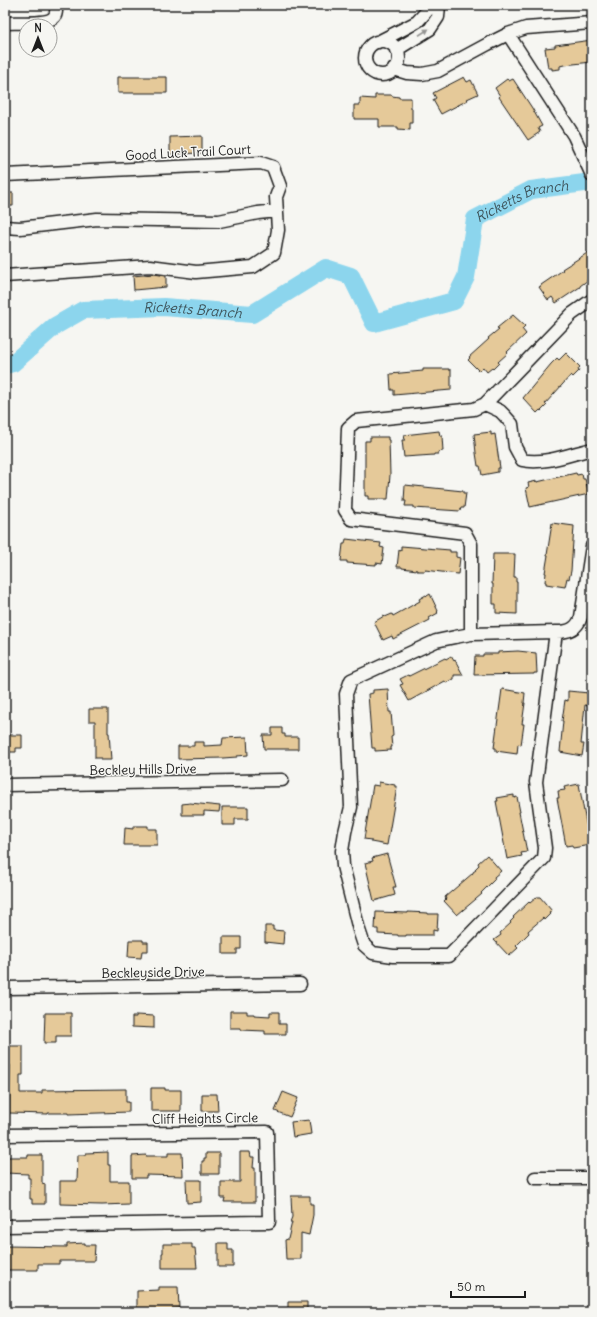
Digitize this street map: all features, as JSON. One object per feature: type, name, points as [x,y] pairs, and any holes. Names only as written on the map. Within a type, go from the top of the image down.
[{"type":"street","points":[[5,23],[46,22],[53,19],[56,13],[56,5]]},
{"type":"street","points":[[378,42],[389,43],[396,50],[398,62],[394,69],[389,73],[378,74],[373,72],[366,64],[365,58],[368,48],[373,44],[417,22],[427,11],[427,5]]},
{"type":"street","points":[[396,50],[430,29],[438,16],[439,5]]},
{"type":"street","points":[[394,69],[407,73],[422,74],[438,71],[508,34],[526,28],[592,23]]},
{"type":"street","points":[[508,34],[574,136],[592,176]]},
{"type":"street","name":"Good Luck Trail Court","points":[[5,174],[261,163],[273,167],[280,186],[276,197],[278,230],[274,253],[253,267],[196,272],[150,266],[5,276]]},
{"type":"street","points":[[5,228],[20,228],[97,219],[219,221],[258,213],[277,211]]},
{"type":"street","points":[[471,634],[471,544],[468,538],[465,533],[351,519],[345,510],[348,428],[356,421],[474,409],[485,404],[572,314],[592,300]]},
{"type":"street","points":[[485,404],[504,415],[512,424],[515,447],[522,460],[542,462],[592,449]]},
{"type":"street","points":[[556,632],[536,782],[545,848],[544,858],[449,956],[392,956],[373,954],[364,945],[343,866],[342,851],[351,806],[346,694],[351,680],[436,641],[471,634],[570,631],[577,626],[579,621],[592,546]]},
{"type":"street","name":"Beckley Hills Drive","points":[[5,785],[282,780]]},
{"type":"street","name":"Beckleyside Drive","points":[[5,988],[300,984]]},
{"type":"street","name":"Cliff Heights Circle","points":[[5,1135],[267,1132],[269,1222],[5,1226]]},
{"type":"street","points":[[535,1178],[592,1178]]},
{"type":"building","points":[[592,40],[592,62],[564,65],[560,66],[560,69],[552,70],[552,68],[548,68],[545,48],[555,47],[555,45]]},
{"type":"building","points":[[118,77],[167,77],[167,93],[118,93]]},
{"type":"building","points":[[464,77],[467,82],[471,80],[478,94],[441,114],[433,100],[436,98],[433,93]]},
{"type":"building","points":[[507,79],[509,81],[513,79],[542,126],[538,128],[540,132],[528,140],[499,97],[500,96],[495,88]]},
{"type":"building","points":[[375,95],[392,95],[399,98],[411,98],[412,123],[410,123],[410,130],[398,129],[398,127],[379,127],[379,119],[354,119],[354,105],[360,105],[360,98],[375,99]]},
{"type":"building","points":[[202,136],[202,153],[170,154],[170,137]]},
{"type":"building","points":[[5,193],[13,193],[13,206],[5,206]]},
{"type":"building","points":[[592,250],[592,277],[556,303],[552,297],[548,300],[539,287],[563,270],[562,269]]},
{"type":"building","points":[[153,274],[166,276],[166,287],[134,290],[133,276]]},
{"type":"building","points":[[513,315],[525,326],[522,329],[526,334],[507,352],[508,353],[493,369],[492,368],[487,372],[483,367],[479,371],[468,360],[470,358],[469,357],[499,329],[497,328]]},
{"type":"building","points":[[566,353],[580,367],[578,369],[579,371],[573,377],[571,375],[545,404],[547,405],[537,413],[523,398],[551,364],[557,358],[559,360]]},
{"type":"building","points":[[423,369],[451,370],[451,390],[394,395],[394,390],[391,390],[390,374],[423,371]]},
{"type":"building","points":[[439,431],[440,436],[442,436],[443,451],[434,455],[404,457],[402,440],[405,440],[404,435]]},
{"type":"building","points":[[491,432],[491,435],[495,434],[500,468],[498,468],[498,472],[482,475],[480,466],[478,466],[474,434]]},
{"type":"building","points":[[370,437],[388,437],[389,440],[390,475],[388,499],[368,499],[368,496],[365,496],[365,441],[370,441]]},
{"type":"building","points":[[576,473],[577,475],[582,474],[589,494],[530,507],[526,488],[529,487],[528,483]]},
{"type":"building","points":[[405,485],[463,491],[463,493],[466,493],[464,508],[461,508],[460,511],[405,506]]},
{"type":"building","points":[[552,523],[574,526],[571,571],[569,579],[567,578],[565,587],[546,584],[545,582]]},
{"type":"building","points":[[346,539],[381,543],[380,547],[384,548],[382,564],[347,563],[347,561],[341,561],[343,544],[345,544]]},
{"type":"building","points":[[401,546],[450,550],[450,552],[456,552],[456,557],[460,558],[458,574],[425,570],[417,571],[397,567],[399,550],[401,551]]},
{"type":"building","points":[[493,554],[515,554],[514,577],[516,577],[517,582],[517,614],[496,613],[496,604],[493,604]]},
{"type":"building","points":[[430,594],[438,613],[429,618],[430,620],[393,639],[392,636],[383,640],[374,622],[384,616],[385,617],[392,614],[393,616],[420,601],[419,599]]},
{"type":"building","points":[[518,651],[536,653],[537,673],[474,675],[475,656],[483,656],[483,654],[498,654],[498,652]]},
{"type":"building","points":[[451,656],[454,661],[455,660],[463,675],[454,675],[454,679],[446,683],[445,681],[409,701],[400,685],[403,684],[400,679]]},
{"type":"building","points":[[388,689],[389,712],[391,712],[393,736],[391,737],[392,747],[391,750],[375,751],[375,748],[372,748],[368,694],[373,693],[373,690]]},
{"type":"building","points":[[502,689],[525,693],[522,724],[524,724],[521,745],[518,744],[517,754],[496,751],[496,748],[494,748]]},
{"type":"building","points":[[568,691],[589,693],[589,706],[585,705],[581,744],[584,744],[582,756],[560,752],[562,721],[565,700],[568,701]]},
{"type":"building","points":[[89,709],[108,709],[108,733],[111,760],[101,760],[101,758],[95,758],[95,721],[89,721]]},
{"type":"building","points":[[272,728],[282,728],[282,734],[285,734],[285,737],[298,737],[298,749],[264,749],[263,735],[272,735]]},
{"type":"building","points":[[6,735],[22,735],[22,748],[16,748],[16,752],[5,752]]},
{"type":"building","points":[[247,737],[248,755],[223,758],[178,759],[178,746],[194,746],[194,742],[204,742],[204,746],[222,745],[223,738]]},
{"type":"building","points":[[379,782],[395,785],[395,787],[397,787],[387,845],[364,839],[373,785],[379,786]]},
{"type":"building","points":[[579,784],[590,845],[573,848],[572,845],[566,846],[557,798],[559,798],[558,791],[565,790],[564,787]]},
{"type":"building","points":[[514,795],[514,798],[517,797],[527,852],[521,853],[522,856],[507,859],[496,801],[498,801],[497,798]]},
{"type":"building","points":[[190,803],[220,806],[219,812],[204,811],[204,815],[182,815],[182,804]]},
{"type":"building","points":[[222,807],[248,807],[248,819],[235,819],[235,825],[222,825]]},
{"type":"building","points":[[133,826],[148,826],[148,829],[157,829],[157,845],[124,845],[125,828],[133,829]]},
{"type":"building","points":[[387,854],[396,887],[393,887],[395,895],[374,901],[365,863],[373,861],[372,858]]},
{"type":"building","points":[[487,855],[501,871],[494,877],[495,879],[481,893],[482,894],[457,915],[444,901],[446,899],[445,897],[476,870],[475,869],[479,865],[478,863]]},
{"type":"building","points":[[537,897],[540,897],[552,911],[544,920],[543,918],[528,931],[529,933],[516,946],[518,948],[509,956],[494,940],[501,935],[500,933],[511,923],[510,922],[514,918],[513,917],[529,902],[530,903]]},
{"type":"building","points":[[376,912],[438,914],[437,931],[433,930],[433,935],[398,936],[378,934],[378,929],[375,929]]},
{"type":"building","points":[[265,926],[273,926],[273,930],[284,931],[283,944],[265,942]]},
{"type":"building","points":[[223,937],[241,937],[241,949],[237,949],[237,954],[223,954]]},
{"type":"building","points":[[129,940],[143,940],[143,942],[148,942],[148,951],[142,951],[141,958],[128,957]]},
{"type":"building","points":[[230,1011],[247,1011],[247,1014],[270,1016],[270,1012],[279,1012],[279,1024],[286,1024],[286,1034],[265,1034],[265,1031],[230,1028]]},
{"type":"building","points":[[45,1013],[71,1013],[71,1036],[56,1036],[56,1043],[44,1043]]},
{"type":"building","points":[[136,1015],[154,1016],[154,1028],[132,1027],[132,1017],[136,1017]]},
{"type":"building","points":[[5,1046],[23,1046],[23,1075],[20,1075],[20,1093],[42,1093],[42,1090],[126,1089],[126,1102],[129,1102],[129,1112],[68,1114],[9,1113],[10,1065],[5,1065]]},
{"type":"building","points":[[151,1088],[181,1090],[181,1111],[151,1111]]},
{"type":"building","points":[[283,1092],[298,1098],[290,1117],[275,1111]]},
{"type":"building","points":[[202,1094],[217,1094],[218,1111],[202,1111]]},
{"type":"building","points":[[309,1120],[311,1134],[293,1137],[291,1122]]},
{"type":"building","points":[[108,1152],[110,1181],[129,1181],[129,1204],[60,1204],[60,1181],[77,1181],[78,1155]]},
{"type":"building","points":[[240,1152],[250,1152],[251,1157],[254,1157],[253,1168],[255,1168],[255,1202],[224,1202],[225,1198],[221,1198],[221,1182],[240,1182]]},
{"type":"building","points":[[168,1153],[182,1153],[183,1176],[146,1175],[146,1178],[132,1178],[132,1156],[168,1156]]},
{"type":"building","points":[[206,1153],[219,1153],[219,1174],[202,1174],[202,1161],[206,1158]]},
{"type":"building","points":[[28,1155],[42,1155],[42,1183],[45,1184],[45,1204],[32,1204],[32,1199],[30,1199],[30,1178],[28,1178],[28,1174],[5,1173],[5,1157],[28,1157]]},
{"type":"building","points":[[186,1180],[201,1180],[201,1202],[187,1203]]},
{"type":"building","points":[[291,1196],[310,1196],[310,1204],[313,1204],[313,1215],[309,1235],[301,1233],[301,1259],[286,1259],[285,1240],[288,1239],[292,1222],[290,1222],[292,1217]]},
{"type":"building","points":[[85,1243],[85,1245],[95,1245],[94,1261],[59,1261],[59,1264],[38,1264],[38,1270],[6,1270],[6,1246],[67,1247],[67,1244]]},
{"type":"building","points":[[218,1243],[228,1243],[228,1250],[233,1250],[233,1267],[218,1267]]},
{"type":"building","points":[[163,1244],[192,1244],[192,1248],[195,1248],[197,1268],[162,1268]]},
{"type":"building","points":[[159,1287],[178,1287],[179,1308],[172,1309],[172,1312],[137,1312],[137,1291],[159,1290]]},
{"type":"building","points":[[288,1302],[307,1302],[307,1312],[288,1312]]},
{"type":"waterway","name":"Ricketts Branch","points":[[5,365],[13,363],[55,326],[83,310],[164,307],[252,314],[326,268],[351,276],[374,323],[454,301],[466,277],[475,219],[531,190],[592,182]]}]
